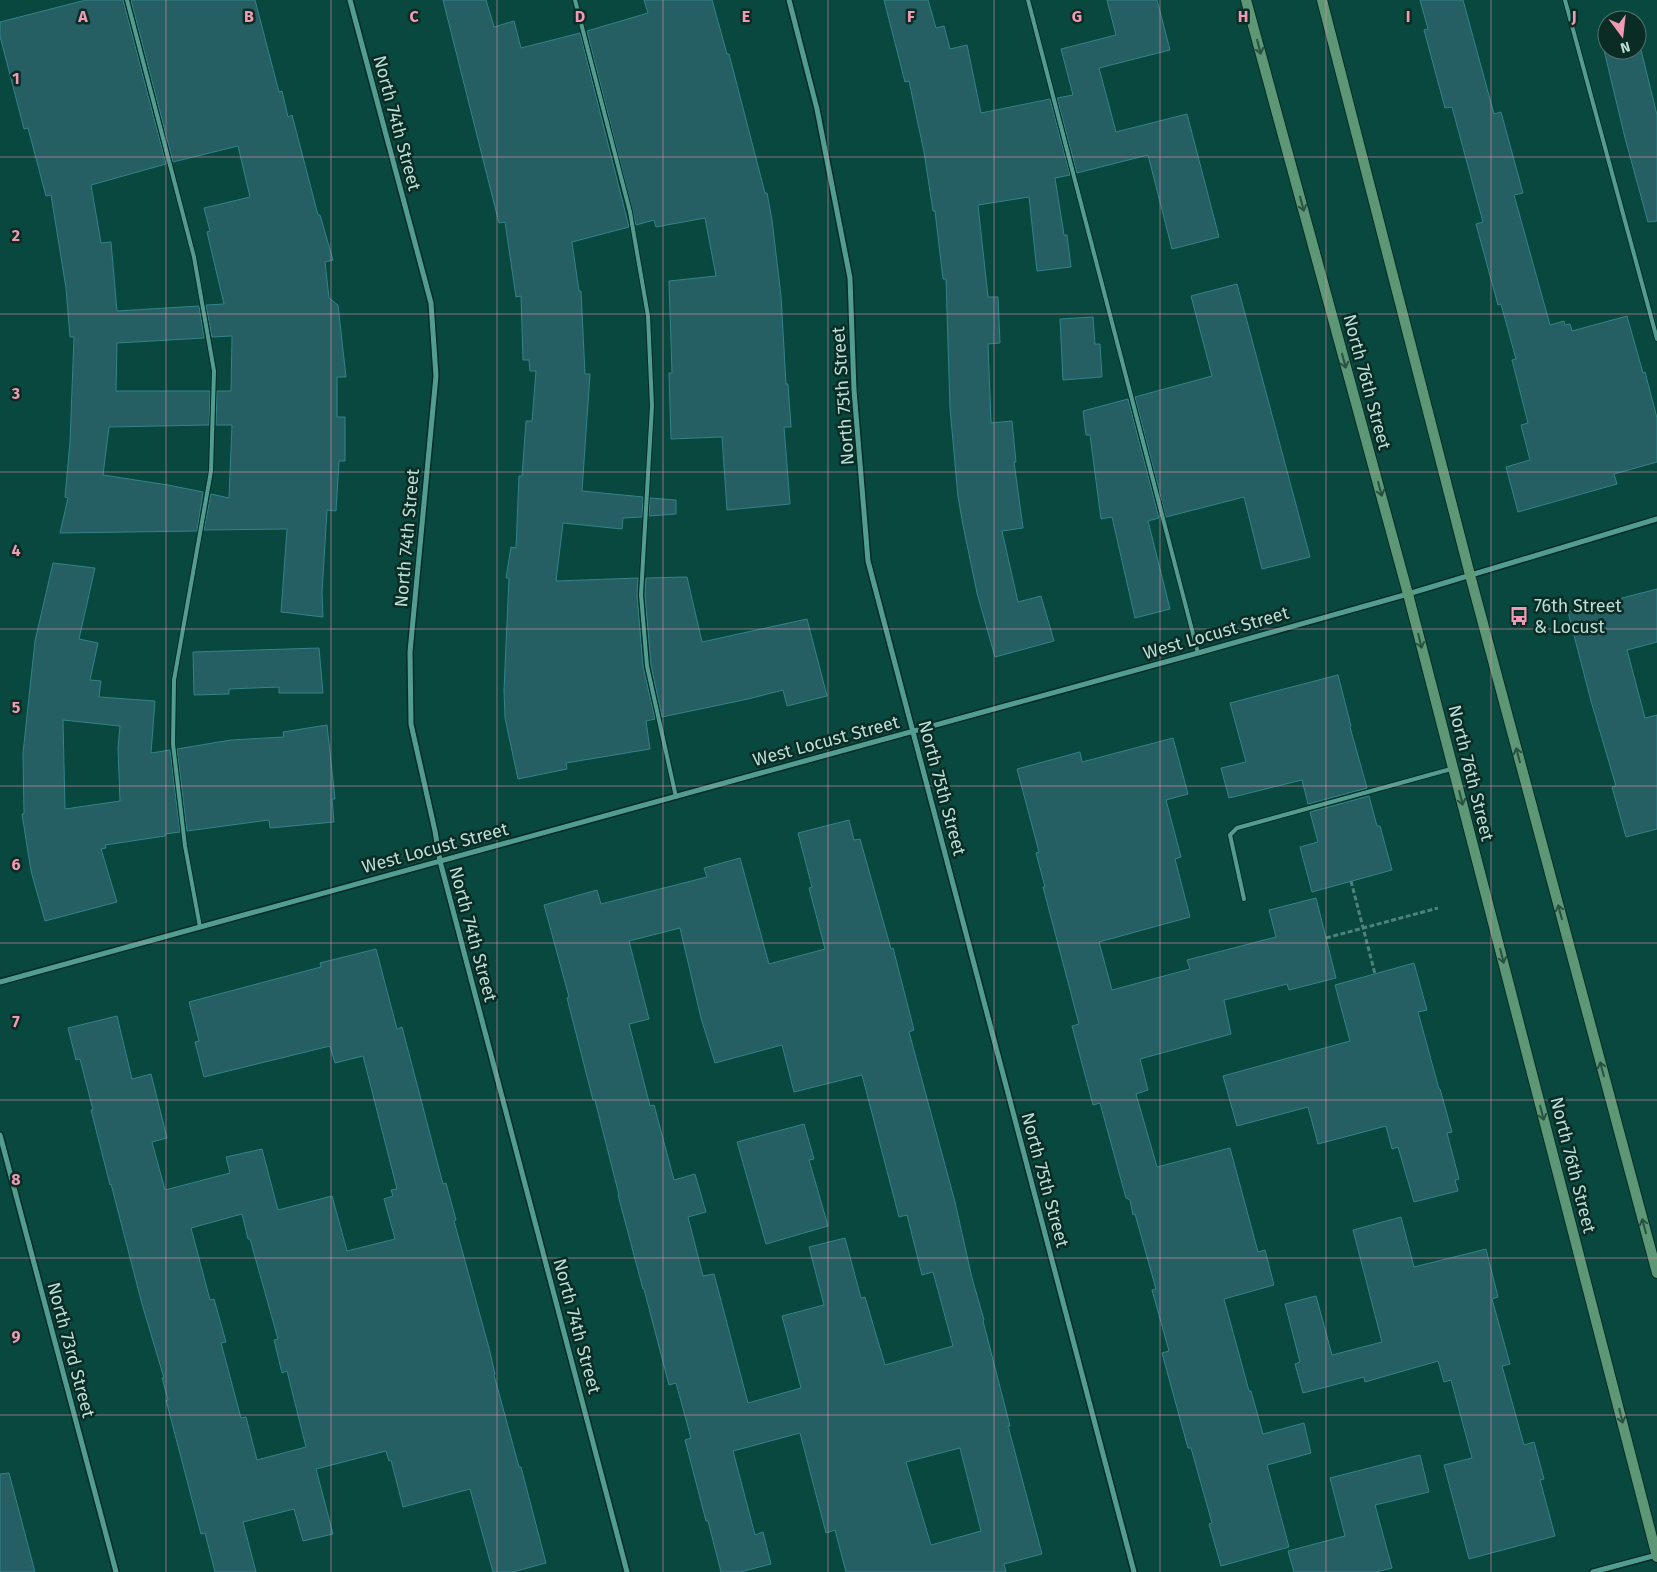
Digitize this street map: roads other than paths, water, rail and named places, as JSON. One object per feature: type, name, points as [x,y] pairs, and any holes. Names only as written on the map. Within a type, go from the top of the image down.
[{"type":"main road","name":"North 76th Street","points":[[1246,0],[1408,594],[1657,1555]]},
{"type":"main road","points":[[1322,0],[1470,575],[1657,1273]]},
{"type":"street","name":"North 74th Street","points":[[350,0],[431,303],[436,376],[410,652],[411,724],[440,861],[627,1572]]},
{"type":"street","name":"North 75th Street","points":[[790,0],[817,109],[850,278],[854,390],[868,561],[1134,1572]]},
{"type":"street","name":"West Locust Street","points":[[0,982],[1198,653],[1408,594],[1657,518]]},
{"type":"street","name":"North 73rd Street","points":[[0,1135],[116,1572]]},
{"type":"street","points":[[1593,1572],[1657,1555]]},
{"type":"lane","points":[[127,0],[194,258],[214,371],[211,471],[174,680],[173,744],[185,846],[200,927]]},
{"type":"lane","points":[[575,0],[630,212],[648,316],[652,406],[641,595],[647,666],[676,797]]},
{"type":"lane","points":[[1028,0],[1198,653]]},
{"type":"lane","points":[[1565,0],[1657,339]]},
{"type":"lane","points":[[1244,899],[1230,835],[1237,828],[1453,768]]},
{"type":"place","name":"76th Street & Locust","points":[[1519,616]]}]
